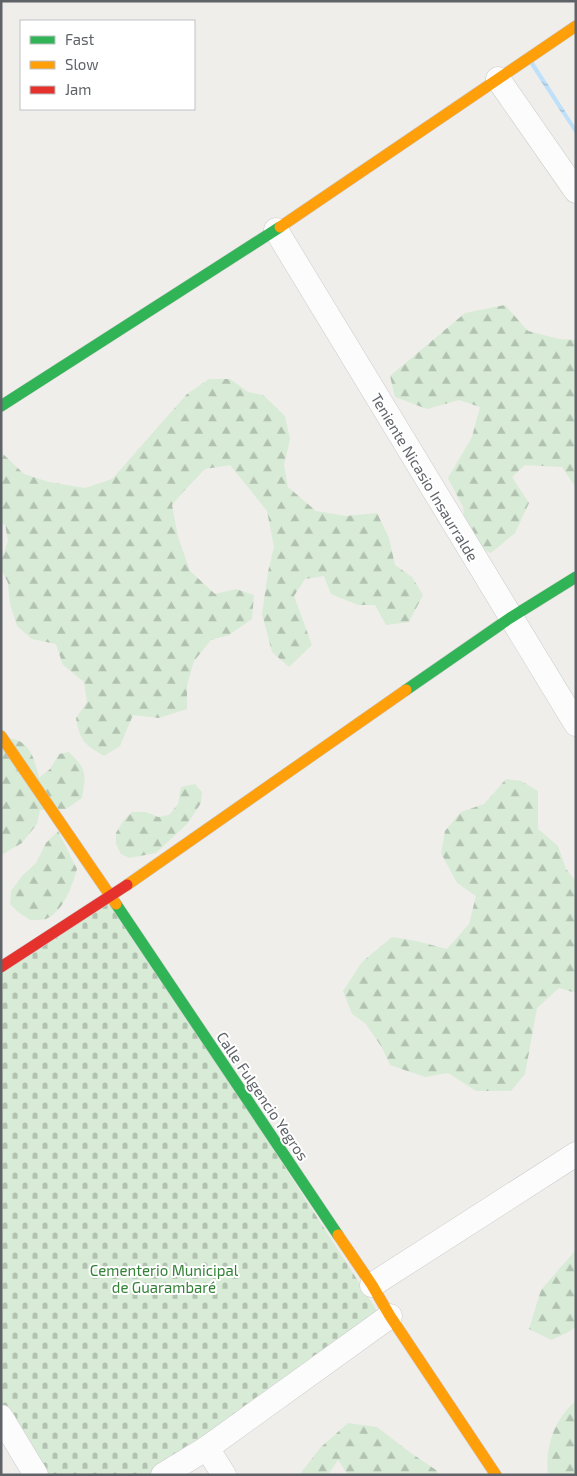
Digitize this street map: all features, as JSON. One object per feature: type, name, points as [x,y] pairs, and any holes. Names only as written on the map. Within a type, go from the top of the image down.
[{"type":"street","points":[[1,406],[276,230],[576,26]]},
{"type":"street","points":[[498,79],[576,191]]},
{"type":"street","name":"Teniente Nicasio Insaurralde","points":[[276,230],[576,724]]},
{"type":"street","points":[[1,967],[111,896],[510,618],[576,577]]},
{"type":"street","name":"Calle Fulgencio Yegros","points":[[1,736],[111,896],[372,1285],[390,1316],[496,1475]]},
{"type":"street","points":[[372,1285],[576,1154]]},
{"type":"street","points":[[163,1475],[208,1448],[390,1316]]},
{"type":"street","points":[[1,1417],[36,1475]]},
{"type":"street","points":[[208,1448],[224,1475]]},
{"type":"green space","points":[[505,305],[528,331],[559,339],[576,340],[576,488],[562,467],[525,465],[512,477],[529,503],[515,533],[491,553],[467,542],[463,507],[448,478],[472,437],[480,407],[459,400],[427,409],[395,397],[390,376],[465,313]]},
{"type":"green space","points":[[209,379],[230,379],[248,392],[263,395],[285,416],[290,439],[284,465],[288,487],[316,511],[346,516],[377,513],[389,538],[395,565],[412,577],[423,595],[409,622],[386,625],[375,605],[358,605],[331,594],[324,576],[305,579],[294,596],[312,645],[289,667],[272,652],[262,614],[274,547],[267,511],[230,465],[205,469],[172,505],[178,537],[190,571],[215,594],[236,589],[254,595],[252,619],[229,635],[211,640],[194,661],[187,685],[187,709],[159,718],[133,715],[120,746],[104,756],[87,745],[81,737],[78,726],[76,718],[87,702],[84,682],[63,665],[56,644],[32,639],[17,626],[10,604],[8,583],[1,568],[1,561],[8,541],[5,524],[1,525],[1,452],[24,474],[49,482],[85,488],[112,479],[187,394]]},
{"type":"green space","points":[[1,738],[20,741],[29,749],[39,778],[50,769],[59,754],[69,752],[84,772],[84,783],[82,798],[66,809],[40,810],[37,824],[22,843],[1,855]]},
{"type":"green space","points":[[506,779],[521,781],[538,791],[538,829],[558,846],[566,869],[576,881],[576,993],[559,988],[537,1008],[525,1074],[511,1091],[476,1091],[448,1073],[425,1077],[390,1065],[381,1046],[365,1023],[352,1014],[343,991],[362,962],[392,937],[447,949],[469,924],[476,896],[457,883],[441,853],[445,831],[461,812],[484,804]]},
{"type":"green space","points":[[195,784],[202,792],[201,803],[187,824],[156,853],[129,858],[121,854],[116,844],[116,833],[123,821],[132,812],[146,812],[158,817],[169,815],[178,804],[181,787]]},
{"type":"green space","points":[[58,831],[77,869],[75,876],[70,890],[58,910],[46,919],[30,920],[10,904],[11,891],[22,876],[36,863],[46,843]]},
{"type":"green space","name":"Cementerio Municipal de Guarambaré","points":[[111,896],[383,1320],[163,1475],[39,1475],[1,1413],[1,967]]},
{"type":"green space","points":[[576,1252],[576,1327],[551,1340],[529,1329],[541,1290]]},
{"type":"green space","points":[[576,1401],[576,1475],[548,1475],[548,1455],[553,1434],[562,1416]]},
{"type":"green space","points":[[348,1423],[377,1427],[436,1470],[439,1475],[348,1475],[338,1460],[328,1475],[299,1475],[321,1447]]},
{"type":"water","points":[[533,61],[576,128],[576,135],[529,63]]},
{"type":"traffic: fast","points":[[1,406],[280,227]]},
{"type":"traffic: fast","points":[[406,690],[510,618],[576,577]]},
{"type":"traffic: fast","points":[[116,904],[338,1235]]},
{"type":"traffic: slow","points":[[280,227],[576,26]]},
{"type":"traffic: slow","points":[[127,885],[406,690]]},
{"type":"traffic: slow","points":[[1,736],[116,904]]},
{"type":"traffic: slow","points":[[338,1235],[496,1475]]},
{"type":"traffic: jam","points":[[1,967],[127,885]]}]
